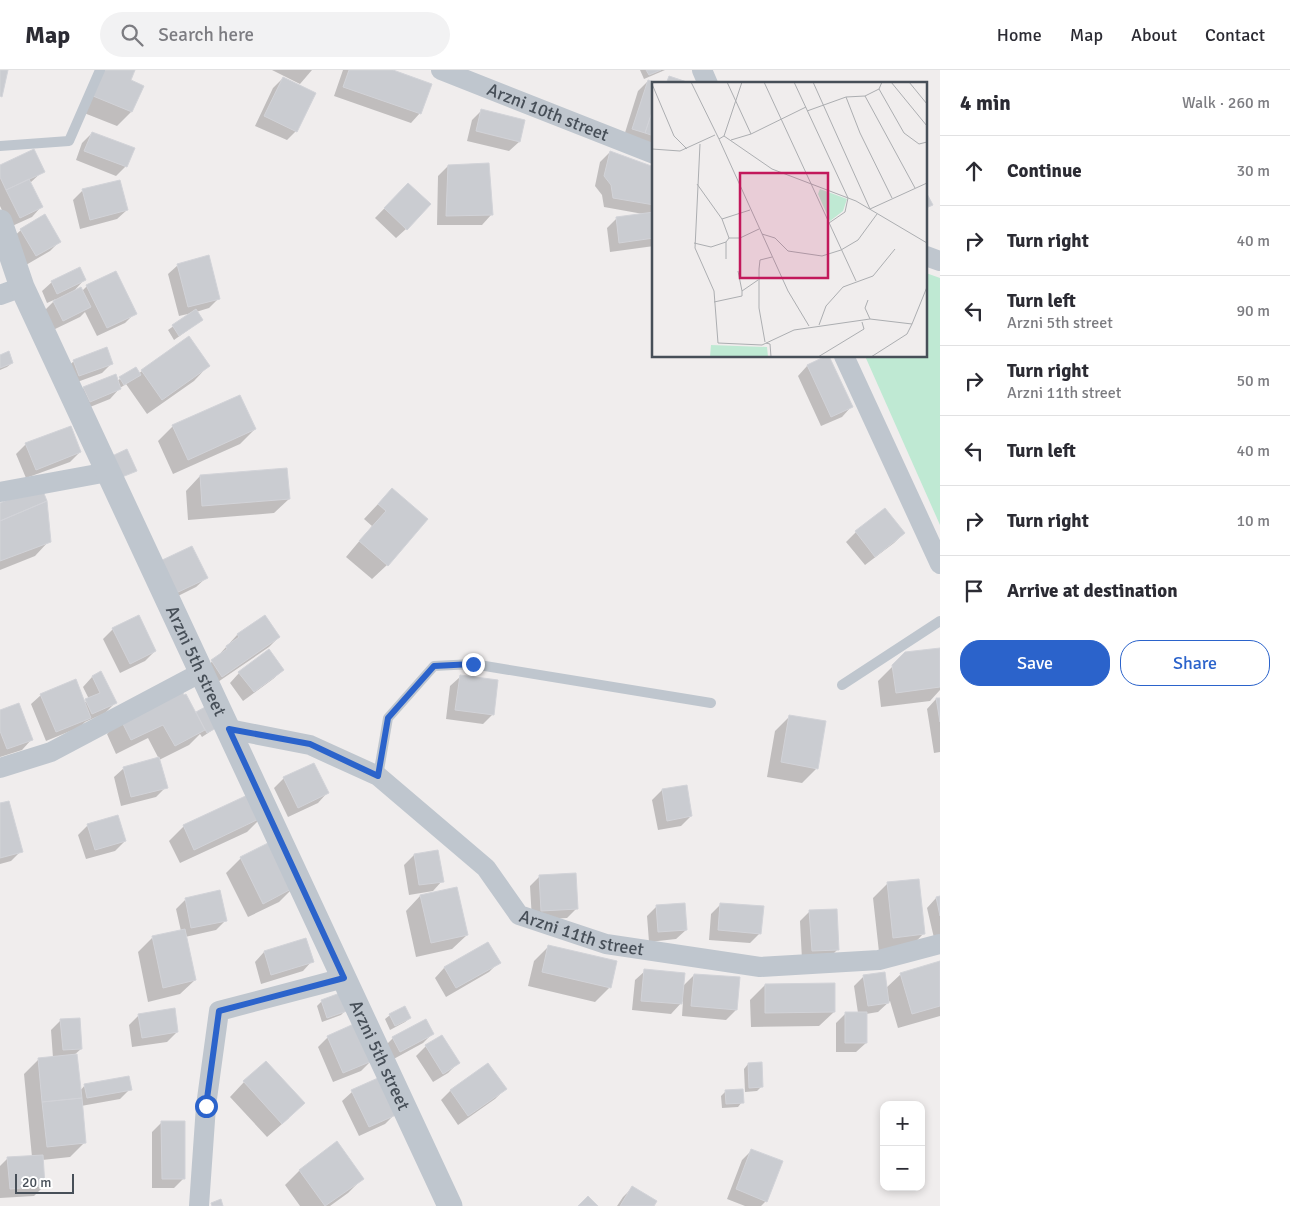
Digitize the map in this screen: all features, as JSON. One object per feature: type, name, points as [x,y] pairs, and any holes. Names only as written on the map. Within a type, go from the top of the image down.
[{"type":"street","name":"Arzni 10th street","points":[[441,70],[652,153]]},
{"type":"street","points":[[702,70],[707,82]]},
{"type":"street","name":"Arzni 5th street","points":[[0,222],[11,291],[108,472],[450,1206]]},
{"type":"street","points":[[928,257],[940,261]]},
{"type":"street","points":[[845,358],[940,564]]},
{"type":"street","points":[[0,492],[108,472]]},
{"type":"street","points":[[0,768],[51,752],[200,673]]},
{"type":"street","name":"Arzni 11th street","points":[[229,729],[310,744],[378,776],[486,868],[519,915],[606,944],[760,967],[879,960],[940,944]]},
{"type":"street","points":[[199,1206],[206,1106],[219,1011],[344,978]]},
{"type":"lane","points":[[0,146],[69,141],[100,70]]},
{"type":"lane","points":[[842,685],[940,621]]},
{"type":"lane","points":[[378,776],[388,718],[434,666],[473,664],[711,703]]},
{"type":"green space","points":[[928,274],[940,278],[940,525],[866,358],[928,358]]},
{"type":"building","points":[[0,70],[8,70],[2,97],[0,96]]},
{"type":"building","points":[[104,70],[135,70],[131,80],[144,86],[132,112],[93,96]]},
{"type":"building","points":[[349,70],[393,70],[432,84],[421,114],[343,87]]},
{"type":"building","points":[[646,70],[661,70],[649,75]]},
{"type":"building","points":[[669,76],[687,82],[667,82]]},
{"type":"building","points":[[283,77],[316,93],[297,132],[264,116]]},
{"type":"building","points":[[648,80],[654,82],[652,82],[652,112],[645,133],[632,129]]},
{"type":"building","points":[[481,109],[525,120],[520,142],[476,131]]},
{"type":"building","points":[[652,112],[652,135],[645,133]]},
{"type":"building","points":[[92,132],[135,148],[127,167],[84,151]]},
{"type":"building","points":[[34,149],[45,172],[6,190],[0,177],[0,165]]},
{"type":"building","points":[[610,151],[652,166],[652,205],[613,198],[611,185],[604,176]]},
{"type":"building","points":[[489,163],[493,215],[446,216],[448,165]]},
{"type":"building","points":[[29,179],[43,207],[20,218],[6,190]]},
{"type":"building","points":[[120,180],[128,210],[90,220],[82,189]]},
{"type":"building","points":[[408,183],[431,204],[407,230],[384,208]]},
{"type":"building","points":[[928,196],[933,205],[928,207]]},
{"type":"building","points":[[652,212],[652,238],[619,243],[616,217]]},
{"type":"building","points":[[45,214],[61,242],[36,256],[20,229]]},
{"type":"building","points":[[209,255],[220,299],[188,307],[177,264]]},
{"type":"building","points":[[80,267],[86,280],[57,294],[51,281]]},
{"type":"building","points":[[116,271],[137,314],[107,328],[86,285]]},
{"type":"building","points":[[81,287],[91,307],[63,321],[53,301]]},
{"type":"building","points":[[196,309],[203,320],[179,336],[172,325]]},
{"type":"building","points":[[189,336],[210,366],[162,400],[141,370]]},
{"type":"building","points":[[107,347],[113,364],[79,376],[73,360]]},
{"type":"building","points":[[9,351],[13,363],[0,368],[0,355]]},
{"type":"building","points":[[822,358],[830,358],[853,407],[831,417],[807,365]]},
{"type":"building","points":[[136,367],[141,375],[124,385],[119,377]]},
{"type":"building","points":[[116,374],[121,389],[90,402],[83,387]]},
{"type":"building","points":[[240,395],[256,429],[188,460],[172,425]]},
{"type":"building","points":[[71,426],[81,452],[36,470],[25,443]]},
{"type":"building","points":[[127,449],[137,471],[122,477],[112,456]]},
{"type":"building","points":[[287,468],[290,499],[202,506],[200,475]]},
{"type":"building","points":[[41,486],[47,501],[0,521],[0,503]]},
{"type":"building","points":[[392,488],[428,519],[388,566],[359,541],[386,511],[378,504]]},
{"type":"building","points":[[47,501],[51,542],[0,561],[0,521]]},
{"type":"building","points":[[885,508],[905,533],[875,557],[855,531]]},
{"type":"building","points":[[192,546],[208,578],[174,594],[158,562]]},
{"type":"building","points":[[139,615],[156,651],[130,664],[112,628]]},
{"type":"building","points":[[265,615],[280,637],[222,677],[211,660],[227,649],[226,646],[239,637],[237,634]]},
{"type":"building","points":[[940,648],[940,687],[896,693],[892,665],[905,652]]},
{"type":"building","points":[[269,649],[284,670],[254,692],[238,672]]},
{"type":"building","points":[[101,671],[117,703],[92,714],[85,699],[100,693],[92,676]]},
{"type":"building","points":[[460,675],[498,680],[494,715],[455,710]]},
{"type":"building","points":[[76,679],[91,718],[56,732],[40,694]]},
{"type":"building","points":[[181,689],[184,695],[186,694],[205,730],[175,746],[163,725],[131,740],[120,718]]},
{"type":"building","points":[[936,698],[940,698],[940,722]]},
{"type":"building","points":[[19,703],[33,740],[7,749],[0,731],[0,710]]},
{"type":"building","points":[[207,706],[218,727],[207,733],[196,712]]},
{"type":"building","points":[[789,715],[826,721],[818,769],[781,762]]},
{"type":"building","points":[[159,757],[168,788],[131,797],[123,767]]},
{"type":"building","points":[[314,763],[329,793],[298,808],[283,777]]},
{"type":"building","points":[[687,785],[692,816],[667,821],[662,789]]},
{"type":"building","points":[[252,793],[263,817],[194,850],[183,825]]},
{"type":"building","points":[[9,801],[23,852],[0,858],[0,803]]},
{"type":"building","points":[[118,815],[126,841],[95,850],[87,824]]},
{"type":"building","points":[[272,841],[295,887],[263,904],[240,857]]},
{"type":"building","points":[[438,850],[444,882],[419,885],[414,854]]},
{"type":"building","points":[[576,873],[578,909],[541,911],[539,875]]},
{"type":"building","points":[[919,879],[925,934],[893,938],[887,882]]},
{"type":"building","points":[[457,887],[468,935],[431,943],[420,895]]},
{"type":"building","points":[[220,890],[227,921],[191,928],[185,898]]},
{"type":"building","points":[[940,896],[940,916],[936,897]]},
{"type":"building","points":[[685,903],[687,930],[658,932],[656,905]]},
{"type":"building","points":[[720,903],[764,906],[761,934],[718,930]]},
{"type":"building","points":[[837,909],[839,950],[812,951],[809,910]]},
{"type":"building","points":[[185,929],[196,980],[163,988],[152,936]]},
{"type":"building","points":[[306,938],[314,962],[271,975],[264,951]]},
{"type":"building","points":[[488,942],[501,963],[456,988],[444,967]]},
{"type":"building","points":[[548,945],[617,961],[611,988],[542,972]]},
{"type":"building","points":[[940,961],[940,1006],[912,1014],[900,973]]},
{"type":"building","points":[[644,969],[685,973],[682,1004],[641,1001]]},
{"type":"building","points":[[885,972],[889,1003],[868,1006],[863,975]]},
{"type":"building","points":[[694,974],[740,977],[737,1010],[691,1006]]},
{"type":"building","points":[[835,983],[835,1012],[765,1013],[765,984]]},
{"type":"building","points":[[340,993],[347,1011],[327,1018],[321,1000]]},
{"type":"building","points":[[405,1006],[411,1018],[395,1026],[389,1014]]},
{"type":"building","points":[[175,1008],[178,1032],[142,1038],[138,1014]]},
{"type":"building","points":[[845,1012],[867,1012],[867,1043],[845,1043]]},
{"type":"building","points":[[80,1018],[82,1049],[63,1050],[60,1019]]},
{"type":"building","points":[[426,1019],[434,1034],[400,1052],[392,1037]]},
{"type":"building","points":[[356,1023],[372,1061],[343,1073],[327,1036]]},
{"type":"building","points":[[442,1035],[460,1063],[443,1074],[425,1045]]},
{"type":"building","points":[[77,1054],[82,1098],[42,1102],[38,1058]]},
{"type":"building","points":[[266,1061],[305,1103],[282,1124],[243,1081]]},
{"type":"building","points":[[762,1062],[763,1087],[749,1088],[748,1063]]},
{"type":"building","points":[[488,1063],[507,1089],[468,1116],[450,1090]]},
{"type":"building","points":[[129,1076],[132,1090],[87,1098],[84,1084]]},
{"type":"building","points":[[378,1078],[396,1115],[369,1127],[351,1090]]},
{"type":"building","points":[[743,1089],[744,1103],[726,1104],[725,1090]]},
{"type":"building","points":[[82,1098],[86,1143],[47,1147],[42,1102]]},
{"type":"building","points":[[161,1121],[185,1121],[185,1179],[162,1179]]},
{"type":"building","points":[[337,1141],[364,1179],[325,1206],[299,1170]]},
{"type":"building","points":[[751,1149],[783,1161],[767,1202],[736,1189]]},
{"type":"building","points":[[43,1155],[45,1186],[10,1189],[7,1157]]},
{"type":"building","points":[[632,1186],[657,1201],[654,1206],[620,1206]]},
{"type":"building","points":[[588,1196],[598,1206],[578,1206]]},
{"type":"building","points":[[221,1199],[223,1206],[212,1206],[211,1203]]},
{"type":"route","points":[[206,1106],[219,1011],[344,978],[229,729],[310,744],[378,776],[388,718],[434,666],[473,664]]}]
